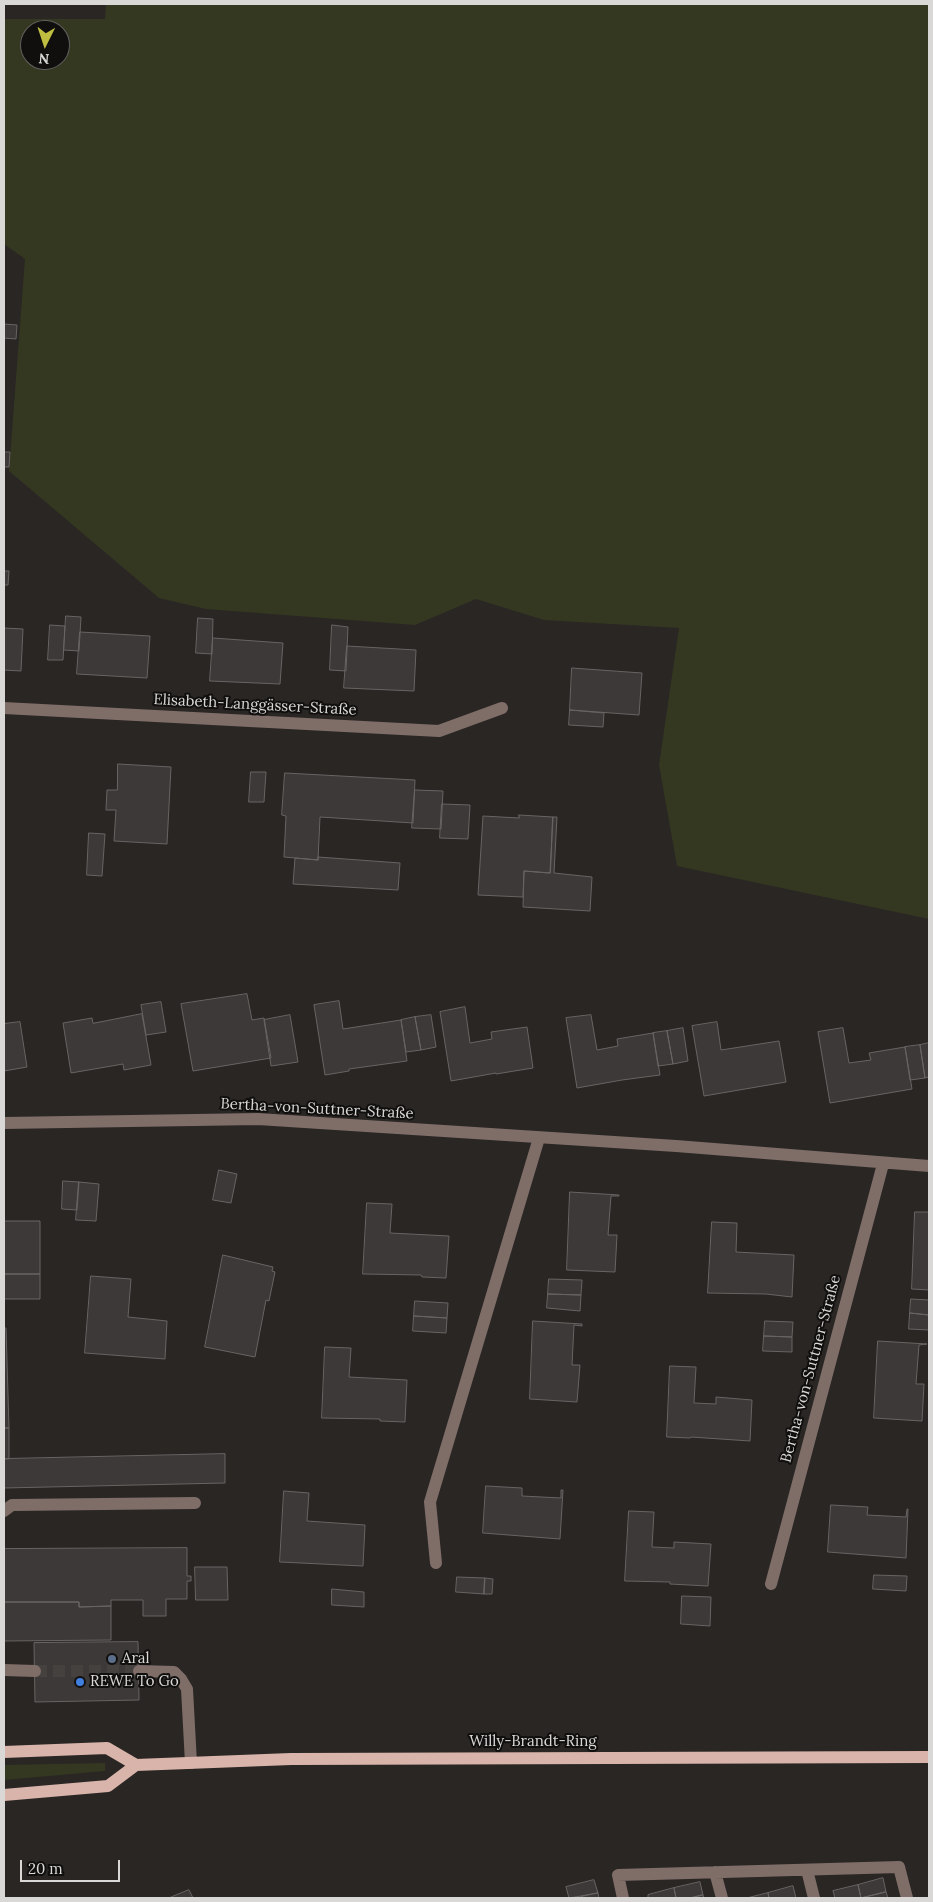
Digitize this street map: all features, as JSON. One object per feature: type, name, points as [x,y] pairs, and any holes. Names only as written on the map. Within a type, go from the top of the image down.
[{"type":"main road","points":[[4,1752],[107,1748],[136,1765],[108,1786],[4,1795]]},
{"type":"main road","name":"Willy-Brandt-Ring","points":[[136,1765],[301,1758],[929,1757]]},
{"type":"street","name":"Elisabeth-Langgässer-Straße","points":[[4,708],[439,731],[502,708]]},
{"type":"street","name":"Bertha-von-Suttner-Straße","points":[[4,1123],[258,1119],[676,1146],[883,1164],[929,1166]]},
{"type":"street","points":[[436,1563],[430,1502],[539,1138]]},
{"type":"street","name":"Bertha-von-Suttner-Straße","points":[[770,1584],[883,1164]]},
{"type":"street","points":[[4,1511],[12,1505],[195,1503]]},
{"type":"street","points":[[4,1670],[34,1671]]},
{"type":"street","points":[[139,1671],[174,1672],[187,1689],[191,1763]]},
{"type":"street","points":[[623,1898],[618,1875],[900,1866],[907,1898]]},
{"type":"street","points":[[807,1870],[814,1898]]},
{"type":"street","points":[[716,1872],[722,1898]]},
{"type":"green space","points":[[106,4],[929,4],[929,919],[677,866],[659,765],[679,628],[544,620],[476,599],[415,625],[206,609],[159,598],[9,471],[25,259],[4,244],[4,19],[105,19]]},
{"type":"green space","points":[[105,1763],[105,1771],[4,1780],[4,1765]]},
{"type":"building","points":[[4,324],[17,325],[16,339],[4,338]]},
{"type":"building","points":[[4,452],[10,452],[9,467],[4,467]]},
{"type":"building","points":[[4,571],[9,571],[8,585],[4,585]]},
{"type":"building","points":[[66,616],[81,617],[79,651],[64,650]]},
{"type":"building","points":[[198,618],[213,619],[212,654],[196,653]]},
{"type":"building","points":[[50,625],[65,626],[63,660],[48,660]]},
{"type":"building","points":[[332,625],[348,627],[346,671],[330,670]]},
{"type":"building","points":[[4,628],[23,629],[21,671],[4,670]]},
{"type":"building","points":[[80,632],[150,636],[147,678],[77,674]]},
{"type":"building","points":[[213,638],[283,643],[280,684],[210,681]]},
{"type":"building","points":[[347,646],[416,650],[414,691],[344,688]]},
{"type":"building","points":[[572,668],[642,673],[639,715],[570,710]]},
{"type":"building","points":[[570,710],[604,713],[603,727],[569,725]]},
{"type":"building","points":[[118,764],[171,767],[167,844],[114,841],[116,810],[106,810],[107,790],[117,790]]},
{"type":"building","points":[[251,772],[266,772],[264,802],[249,802]]},
{"type":"building","points":[[285,773],[415,780],[413,823],[320,817],[318,860],[284,857],[286,816],[282,815]]},
{"type":"building","points":[[415,790],[443,791],[441,829],[412,828]]},
{"type":"building","points":[[442,804],[470,805],[468,839],[440,838]]},
{"type":"building","points":[[519,815],[553,817],[550,873],[524,871],[523,897],[478,895],[483,816],[519,818]]},
{"type":"building","points":[[553,817],[557,817],[554,873],[592,877],[590,911],[523,907],[524,871],[550,873]]},
{"type":"building","points":[[89,833],[105,834],[102,876],[87,875]]},
{"type":"building","points":[[318,857],[400,863],[398,890],[293,884],[295,858],[318,860]]},
{"type":"building","points":[[247,994],[252,1020],[264,1018],[271,1058],[193,1071],[181,1004]]},
{"type":"building","points":[[339,1001],[343,1029],[401,1020],[407,1061],[349,1069],[349,1071],[325,1075],[314,1005]]},
{"type":"building","points":[[161,1002],[166,1032],[146,1035],[141,1005]]},
{"type":"building","points":[[465,1007],[470,1043],[492,1039],[491,1032],[527,1027],[533,1068],[451,1081],[440,1012]]},
{"type":"building","points":[[142,1014],[151,1065],[124,1070],[123,1064],[71,1073],[63,1023],[92,1018],[93,1023]]},
{"type":"building","points":[[290,1015],[298,1062],[271,1066],[264,1020]]},
{"type":"building","points":[[431,1015],[436,1047],[421,1050],[415,1017]]},
{"type":"building","points":[[591,1015],[597,1050],[618,1046],[617,1039],[653,1033],[660,1075],[577,1088],[566,1018]]},
{"type":"building","points":[[415,1017],[421,1050],[406,1052],[401,1020]]},
{"type":"building","points":[[20,1022],[27,1067],[4,1071],[4,1024]]},
{"type":"building","points":[[717,1022],[721,1050],[779,1041],[786,1082],[704,1096],[692,1026]]},
{"type":"building","points":[[683,1028],[688,1061],[673,1064],[667,1031]]},
{"type":"building","points":[[843,1028],[849,1063],[871,1060],[869,1053],[905,1047],[912,1089],[830,1103],[818,1032]]},
{"type":"building","points":[[667,1031],[673,1064],[658,1066],[653,1033]]},
{"type":"building","points":[[929,1043],[929,1077],[925,1078],[920,1045]]},
{"type":"building","points":[[920,1045],[925,1078],[910,1080],[905,1047]]},
{"type":"building","points":[[219,1170],[237,1174],[231,1203],[213,1200]]},
{"type":"building","points":[[63,1181],[79,1182],[77,1210],[62,1209]]},
{"type":"building","points":[[79,1182],[99,1184],[96,1221],[76,1220]]},
{"type":"building","points":[[570,1192],[619,1195],[611,1196],[608,1235],[617,1235],[615,1272],[567,1270]]},
{"type":"building","points":[[367,1203],[392,1204],[390,1233],[449,1236],[446,1278],[422,1277],[421,1275],[363,1274]]},
{"type":"building","points":[[915,1212],[929,1212],[929,1290],[912,1289]]},
{"type":"building","points":[[4,1221],[40,1221],[40,1274],[4,1274]]},
{"type":"building","points":[[712,1222],[737,1223],[736,1252],[794,1255],[792,1297],[766,1294],[708,1293]]},
{"type":"building","points":[[223,1255],[273,1267],[272,1271],[275,1272],[269,1301],[266,1300],[255,1357],[205,1347]]},
{"type":"building","points":[[4,1274],[40,1274],[40,1299],[4,1299]]},
{"type":"building","points":[[91,1276],[131,1279],[128,1317],[167,1321],[165,1359],[85,1353]]},
{"type":"building","points":[[549,1279],[582,1280],[581,1295],[548,1294]]},
{"type":"building","points":[[548,1294],[581,1295],[580,1311],[547,1308]]},
{"type":"building","points":[[911,1299],[929,1300],[929,1315],[910,1313]]},
{"type":"building","points":[[415,1301],[448,1303],[447,1318],[414,1316]]},
{"type":"building","points":[[910,1313],[929,1315],[929,1330],[909,1329]]},
{"type":"building","points":[[414,1316],[447,1318],[446,1333],[413,1331]]},
{"type":"building","points":[[533,1321],[582,1324],[582,1326],[574,1325],[572,1365],[580,1365],[577,1402],[530,1399]]},
{"type":"building","points":[[765,1321],[793,1322],[792,1337],[764,1336]]},
{"type":"building","points":[[4,1328],[6,1328],[9,1428],[4,1428]]},
{"type":"building","points":[[764,1336],[792,1337],[792,1352],[763,1351]]},
{"type":"building","points":[[878,1341],[927,1344],[919,1345],[916,1384],[924,1384],[922,1421],[874,1418]]},
{"type":"building","points":[[325,1347],[351,1348],[349,1377],[407,1380],[405,1422],[380,1421],[380,1419],[322,1418]]},
{"type":"building","points":[[670,1366],[696,1367],[694,1403],[716,1404],[716,1397],[752,1400],[750,1441],[667,1437]]},
{"type":"building","points":[[4,1428],[9,1428],[9,1459],[4,1459]]},
{"type":"building","points":[[225,1454],[225,1483],[4,1488],[4,1459]]},
{"type":"building","points":[[486,1486],[522,1488],[522,1496],[561,1498],[561,1490],[563,1490],[560,1539],[483,1533]]},
{"type":"building","points":[[284,1491],[309,1493],[307,1521],[365,1525],[363,1566],[280,1562]]},
{"type":"building","points":[[831,1505],[868,1507],[867,1515],[906,1517],[908,1509],[906,1558],[828,1552]]},
{"type":"building","points":[[629,1511],[654,1512],[652,1547],[674,1548],[674,1542],[711,1544],[708,1586],[670,1584],[670,1582],[625,1581]]},
{"type":"building","points":[[187,1548],[187,1576],[191,1576],[191,1581],[187,1581],[187,1599],[166,1599],[166,1616],[143,1616],[143,1600],[111,1600],[111,1606],[79,1607],[79,1602],[4,1602],[4,1549]]},
{"type":"building","points":[[195,1567],[227,1567],[228,1600],[196,1600]]},
{"type":"building","points":[[874,1575],[907,1576],[906,1591],[873,1589]]},
{"type":"building","points":[[457,1577],[485,1578],[484,1594],[456,1592]]},
{"type":"building","points":[[485,1578],[493,1579],[492,1594],[484,1594]]},
{"type":"building","points":[[332,1589],[364,1592],[364,1607],[332,1605]]},
{"type":"building","points":[[682,1596],[711,1597],[710,1626],[681,1624]]},
{"type":"building","points":[[4,1602],[79,1602],[79,1607],[111,1606],[111,1640],[4,1641]]},
{"type":"building","points":[[138,1642],[139,1700],[35,1702],[34,1643]]},
{"type":"building","points":[[883,1878],[886,1892],[861,1898],[858,1885]]},
{"type":"building","points":[[594,1880],[598,1893],[569,1898],[566,1887]]},
{"type":"building","points":[[700,1882],[703,1895],[690,1898],[676,1898],[674,1888]]},
{"type":"building","points":[[858,1885],[861,1898],[835,1898],[833,1891]]},
{"type":"building","points":[[793,1886],[796,1898],[769,1898],[768,1893]]},
{"type":"building","points":[[674,1888],[676,1898],[648,1898],[648,1895]]},
{"type":"building","points":[[189,1890],[193,1898],[169,1898]]},
{"type":"building","points":[[886,1892],[888,1898],[861,1898]]},
{"type":"building","points":[[598,1893],[599,1898],[576,1898]]},
{"type":"building","points":[[768,1893],[769,1898],[747,1898]]},
{"type":"building","points":[[703,1895],[704,1898],[690,1898]]},
{"type":"tunnel","points":[[35,1671],[139,1671]]},
{"type":"place","name":"Aral","points":[[112,1659]]},
{"type":"place","name":"REWE To Go","points":[[80,1682]]}]
